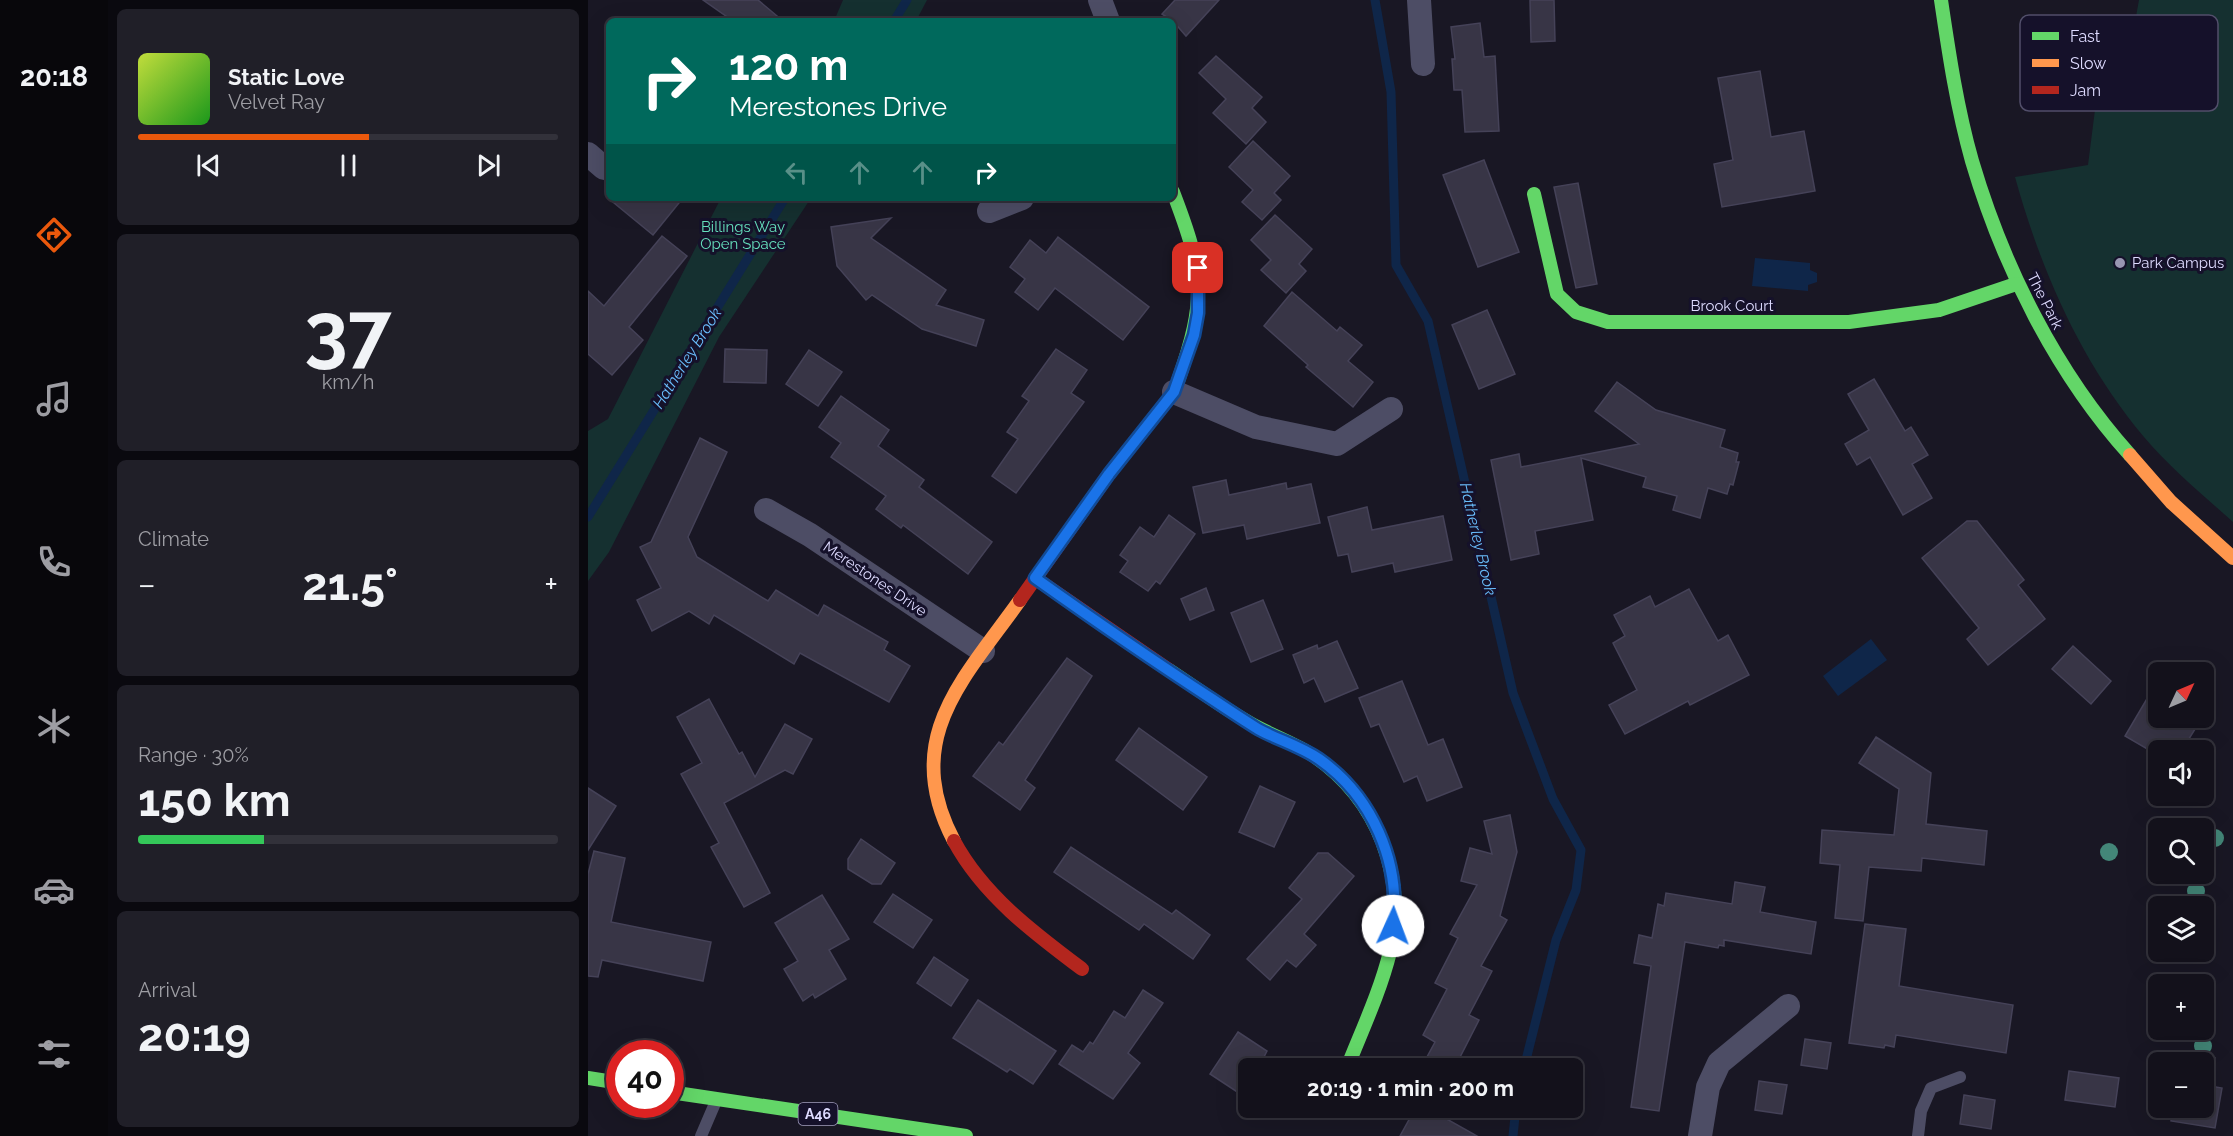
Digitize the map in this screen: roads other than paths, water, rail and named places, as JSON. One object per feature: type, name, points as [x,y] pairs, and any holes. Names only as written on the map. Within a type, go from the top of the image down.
[{"type":"street","points":[[1100,0],[1107,18]]},
{"type":"street","points":[[1419,0],[1423,64]]},
{"type":"street","name":"The Park","points":[[1941,0],[1951,68],[1969,149],[1985,201],[2016,284],[2063,367],[2123,448],[2174,504],[2233,558]]},
{"type":"street","name":"Brook Court","points":[[1534,194],[1557,294],[1566,308],[1581,316],[1599,321],[1617,324],[1850,322],[1939,310],[2016,284]]},
{"type":"street","points":[[1082,969],[1030,929],[985,884],[952,841],[935,800],[932,758],[940,719],[948,701],[1109,474],[1174,392],[1194,335],[1200,290],[1193,246],[1176,200]]},
{"type":"street","points":[[989,211],[1014,201]]},
{"type":"street","points":[[1174,392],[1256,427],[1337,444],[1391,409]]},
{"type":"street","name":"Merestones Drive","points":[[766,510],[810,535],[983,651]]},
{"type":"street","points":[[1035,578],[1134,648],[1260,730],[1299,747],[1320,760],[1351,789],[1371,816],[1390,863],[1395,913],[1386,963],[1351,1058]]},
{"type":"street","points":[[1700,1136],[1708,1087],[1719,1063],[1788,1006]]},
{"type":"street","points":[[588,1078],[606,1081]]},
{"type":"street","name":"A46","points":[[684,1094],[717,1099],[842,1127],[966,1136]]},
{"type":"lane","points":[[1918,1136],[1921,1111],[1931,1088],[1960,1077]]},
{"type":"lane","points":[[700,1136],[717,1099]]},
{"type":"water","points":[[1755,258],[1810,263],[1810,270],[1817,273],[1817,282],[1808,285],[1808,291],[1752,286]]},
{"type":"water","points":[[1871,639],[1887,660],[1838,696],[1823,676]]},
{"type":"waterway","name":"Hatherley Brook","points":[[896,18],[907,0]]},
{"type":"waterway","name":"Hatherley Brook","points":[[1375,0],[1391,92],[1396,265],[1428,321],[1513,693],[1553,799],[1581,850],[1576,890],[1556,940],[1526,1058]]},
{"type":"waterway","name":"Hatherley Brook","points":[[588,517],[783,201]]},
{"type":"waterway","name":"Hatherley Brook","points":[[1513,1136],[1515,1118]]},
{"type":"place","name":"Park Campus","points":[[2120,263]]},
{"type":"park label","name":"Billings Way Open Space","points":[[743,236]]}]
